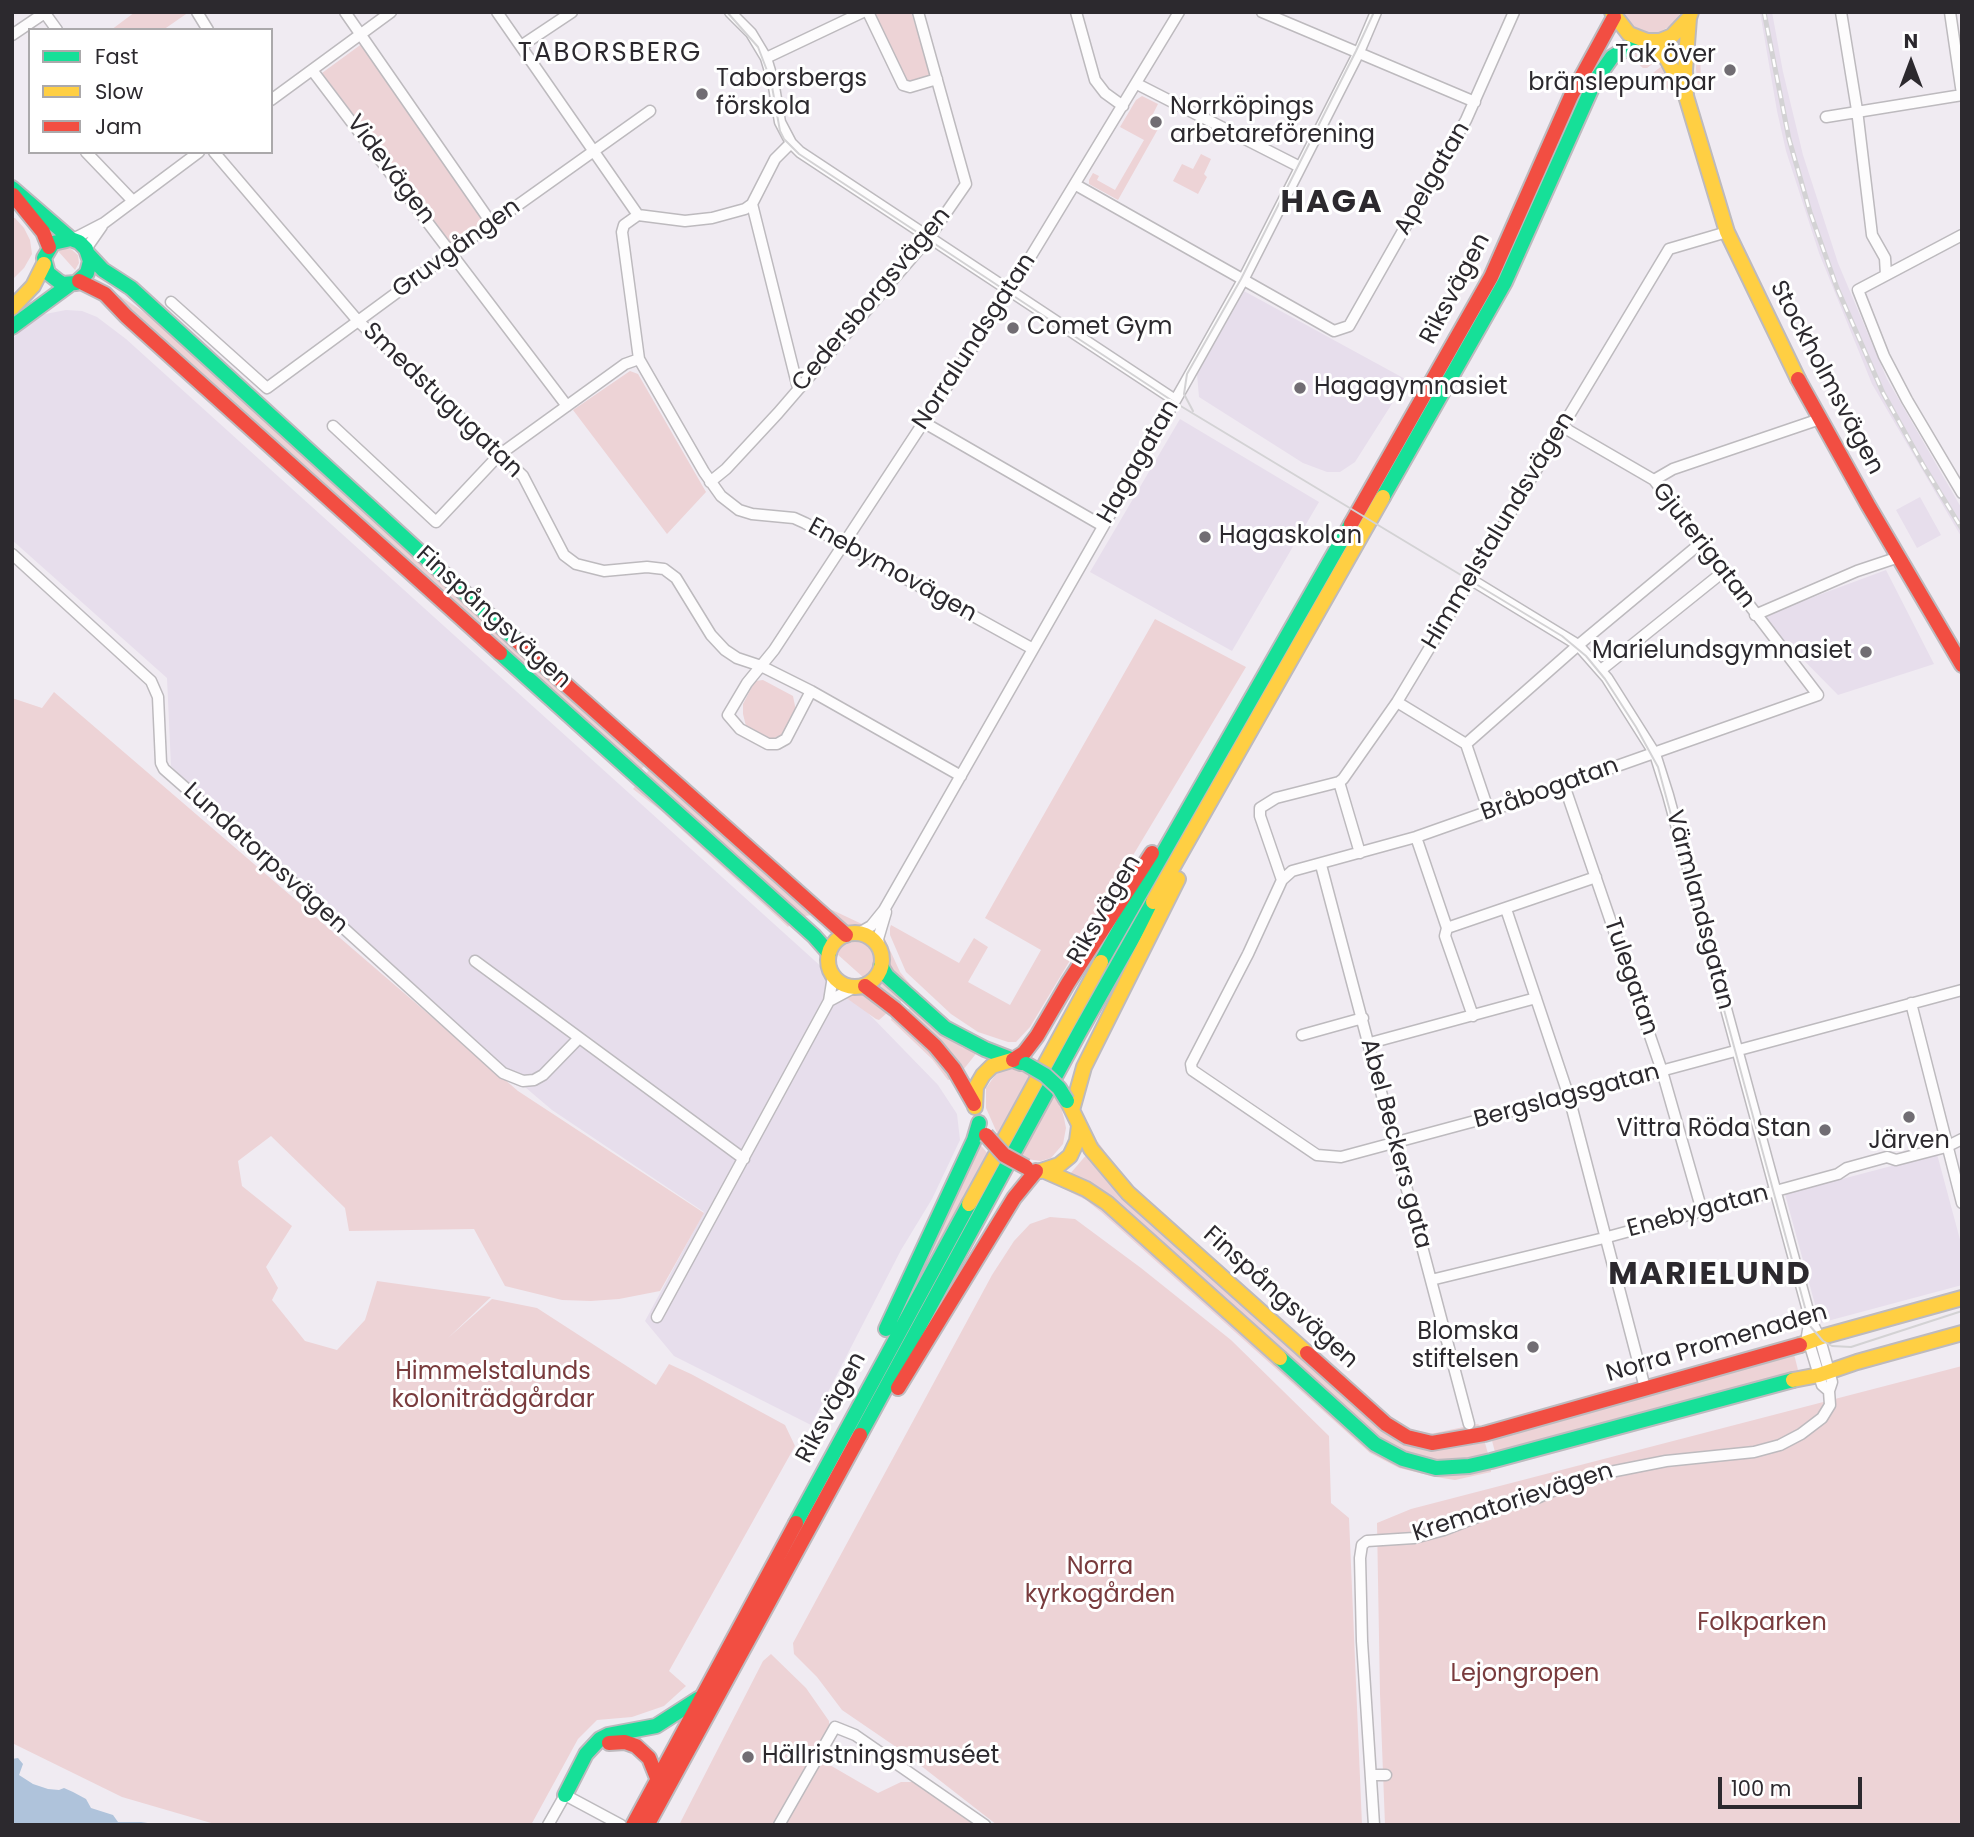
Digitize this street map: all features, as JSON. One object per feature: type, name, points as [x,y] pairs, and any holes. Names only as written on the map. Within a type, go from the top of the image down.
[{"type":"main road","name":"Stockholmsvägen","points":[[1613,15],[1629,34],[1644,41],[1667,60],[1686,96],[1727,232],[1756,298],[1820,419],[1962,665]]},
{"type":"main road","name":"Riksvägen","points":[[648,1825],[649,1808],[657,1779],[1064,1028],[1491,277],[1571,96],[1613,15]]},
{"type":"main road","name":"Stockholmsvägen","points":[[1686,96],[1685,70],[1690,15]]},
{"type":"main road","name":"Riksvägen","points":[[633,1825],[649,1808],[838,1475],[991,1192],[1505,282],[1595,80],[1612,57],[1644,41],[1660,41],[1672,36],[1690,15]]},
{"type":"main road","name":"Finspångsvägen","points":[[12,188],[72,239],[88,257],[99,277],[165,321],[820,914],[852,934]]},
{"type":"main road","points":[[12,194],[40,229],[49,247]]},
{"type":"main road","points":[[16,317],[44,264],[49,247],[58,240],[72,239]]},
{"type":"main road","points":[[16,317],[42,293],[69,283],[88,257]]},
{"type":"main road","name":"Finspångsvägen","points":[[44,264],[48,273],[69,283],[90,284],[105,294],[814,936],[829,953]]},
{"type":"main road","points":[[1020,1062],[1132,881],[1194,800]]},
{"type":"main road","points":[[1070,1105],[1084,1067],[1168,903],[1202,815]]},
{"type":"main road","points":[[852,934],[867,936],[874,942],[887,976],[945,1028],[976,1045],[1045,1075],[1059,1088],[1079,1126],[1077,1142],[1070,1156],[1059,1165],[1036,1170],[1004,1155],[982,1129],[974,1104],[954,1069],[936,1046],[895,1009],[860,986],[839,984],[833,976],[827,962],[829,953],[840,937],[852,934]]},
{"type":"main road","points":[[860,986],[878,973],[881,960]]},
{"type":"main road","points":[[974,1104],[976,1087],[992,1066],[1020,1062]]},
{"type":"main road","name":"Finspångsvägen","points":[[1079,1126],[1106,1169],[1128,1193],[1386,1424],[1407,1437],[1433,1443],[1484,1434]]},
{"type":"main road","points":[[811,1494],[974,1140],[982,1129]]},
{"type":"main road","points":[[838,1475],[925,1346],[1014,1198],[1036,1170]]},
{"type":"main road","name":"Finspångsvägen","points":[[1036,1170],[1086,1189],[1107,1203],[1376,1444],[1403,1460],[1436,1468],[1479,1464],[1823,1370]]},
{"type":"main road","name":"Norra Promenaden","points":[[1484,1434],[1962,1298]]},
{"type":"main road","points":[[1823,1370],[1962,1333]]},
{"type":"main road","points":[[565,1795],[592,1746],[608,1735],[656,1726],[701,1697]]},
{"type":"main road","points":[[586,1754],[605,1744],[625,1742],[636,1746],[649,1758],[657,1779]]},
{"type":"street","points":[[12,36],[45,12],[56,28]]},
{"type":"street","points":[[197,12],[207,28]]},
{"type":"street","points":[[345,12],[492,224]]},
{"type":"street","points":[[273,99],[391,12]]},
{"type":"street","points":[[497,12],[638,215],[673,221],[699,220],[728,215],[752,204],[775,159],[791,143]]},
{"type":"street","points":[[521,46],[572,12]]},
{"type":"street","points":[[730,12],[751,33],[766,58],[773,80],[780,122],[791,143],[800,152],[1175,400]]},
{"type":"street","points":[[766,58],[866,12],[903,85],[910,87],[937,79]]},
{"type":"street","name":"Cedersborgsvägen","points":[[710,482],[726,469],[929,238],[966,184],[918,12]]},
{"type":"street","points":[[1076,12],[1096,80],[1105,93],[1123,106]]},
{"type":"street","name":"Norralundsgatan","points":[[811,691],[786,739],[777,744],[768,744],[740,729],[728,715],[747,682],[775,650],[1010,291],[1179,12]]},
{"type":"street","points":[[1262,12],[1475,103]]},
{"type":"street","name":"Hagagatan","points":[[852,934],[871,926],[888,904],[1175,400],[1243,280],[1359,52],[1376,12]]},
{"type":"street","name":"Apelgatan","points":[[1243,280],[1334,331],[1349,326],[1475,103],[1514,12]]},
{"type":"street","points":[[1841,12],[1857,110],[1872,235],[1885,258],[1886,275]]},
{"type":"street","points":[[1826,117],[1962,94],[1950,12]]},
{"type":"street","name":"Videvägen","points":[[312,70],[567,406]]},
{"type":"street","points":[[1137,84],[1300,167]]},
{"type":"street","name":"Gruvgången","points":[[172,302],[267,388],[452,251],[650,111]]},
{"type":"street","points":[[88,154],[132,200]]},
{"type":"street","points":[[72,239],[104,223],[196,154]]},
{"type":"street","name":"Smedstugugatan","points":[[216,154],[358,321],[523,476],[564,555],[576,564],[604,571],[647,567],[664,569],[676,578],[711,635],[725,650],[811,691],[961,775]]},
{"type":"street","points":[[1076,185],[1243,280]]},
{"type":"street","points":[[752,204],[798,388]]},
{"type":"street","name":"Enebymovägen","points":[[638,215],[624,225],[622,232],[639,359],[710,482],[721,496],[739,510],[752,514],[794,518],[1033,649]]},
{"type":"street","points":[[88,257],[104,223]]},
{"type":"street","name":"Himmelstalundsvägen","points":[[1339,782],[1397,702],[1669,249],[1727,232]]},
{"type":"street","points":[[1962,235],[1858,290],[1884,356],[1962,492]]},
{"type":"street","points":[[333,426],[436,522],[499,455],[625,364],[639,359]]},
{"type":"street","points":[[1654,480],[1673,469],[1820,419]]},
{"type":"street","points":[[923,422],[1103,526]]},
{"type":"street","name":"Gjuterigatan","points":[[1561,426],[1654,480],[1818,695]]},
{"type":"street","points":[[1466,744],[1578,645],[1702,542]]},
{"type":"street","name":"Lundatorpsvägen","points":[[12,554],[151,681],[158,697],[161,763],[164,769],[503,1073],[523,1081],[534,1080],[579,1038]]},
{"type":"street","points":[[1755,615],[1857,571],[1899,557]]},
{"type":"street","points":[[1601,670],[1723,572]]},
{"type":"street","name":"Värmlandsgatan","points":[[1470,579],[1578,645],[1601,670],[1655,754],[1823,1370]]},
{"type":"street","name":"Bråbogatan","points":[[1282,880],[1292,872],[1416,837],[1818,695]]},
{"type":"street","points":[[1397,702],[1466,744],[1489,812]]},
{"type":"street","points":[[1282,880],[1260,816],[1260,808],[1266,802],[1339,782],[1360,853]]},
{"type":"street","name":"Tulegatan","points":[[1564,785],[1661,1071],[1702,1211]]},
{"type":"street","points":[[1416,837],[1447,928],[1445,936],[1473,1016]]},
{"type":"street","name":"Abel Beckers gata","points":[[1321,864],[1469,1424]]},
{"type":"street","points":[[1447,928],[1596,877]]},
{"type":"street","name":"Bergslagsgatan","points":[[1282,880],[1248,954],[1191,1064],[1192,1070],[1317,1155],[1341,1157],[1396,1143],[1962,990]]},
{"type":"street","name":"Hagagatan","points":[[881,960],[878,939],[888,904]]},
{"type":"street","points":[[1506,909],[1569,1097],[1604,1238],[1646,1388]]},
{"type":"street","points":[[475,961],[744,1159]]},
{"type":"street","points":[[657,1317],[829,1001],[833,976]]},
{"type":"street","points":[[829,1001],[860,986]]},
{"type":"street","points":[[1370,1043],[1536,998]]},
{"type":"street","points":[[1912,1003],[1962,1203]]},
{"type":"street","points":[[1302,1035],[1363,1018]]},
{"type":"street","name":"Enebygatan","points":[[1431,1280],[1604,1238],[1838,1174],[1847,1168],[1887,1157],[1896,1160],[1946,1147],[1962,1139]]},
{"type":"street","name":"Krematorievägen","points":[[1374,1825],[1362,1641],[1362,1545],[1367,1541],[1414,1538],[1444,1530],[1600,1474],[1666,1461],[1754,1452],[1780,1445],[1801,1434],[1822,1418],[1830,1405],[1829,1391],[1822,1385],[1823,1370]]},
{"type":"street","points":[[779,1825],[835,1727],[855,1735],[985,1825]]},
{"type":"street","points":[[1371,1775],[1386,1775]]},
{"type":"street","points":[[548,1825],[565,1795],[621,1825]]},
{"type":"shaded area","points":[[1760,12],[1772,12],[1803,155],[1838,263],[1887,379],[1962,509],[1962,538],[1872,384],[1819,253],[1786,151]]},
{"type":"shaded area","name":"Hagagymnasiet","points":[[1244,291],[1407,380],[1355,462],[1340,472],[1327,472],[1303,463],[1199,397],[1197,374]]},
{"type":"shaded area","points":[[66,310],[82,311],[97,317],[126,339],[835,979],[938,1085],[957,1114],[960,1140],[932,1199],[901,1250],[811,1425],[674,1356],[645,1321],[704,1212],[552,1110],[236,828],[171,766],[167,678],[12,540],[12,339],[40,315]]},
{"type":"shaded area","name":"Hagaskolan","points":[[1180,419],[1319,502],[1232,651],[1090,572]]},
{"type":"shaded area","points":[[1920,497],[1941,535],[1917,548],[1896,510]]},
{"type":"shaded area","points":[[1886,570],[1934,664],[1838,695],[1766,622],[1765,615]]},
{"type":"shaded area","points":[[1937,1154],[1962,1247],[1962,1285],[1820,1323],[1785,1194]]},
{"type":"green space","points":[[135,12],[189,12],[166,28],[114,28]]},
{"type":"green space","points":[[911,12],[931,75],[905,82],[874,13]]},
{"type":"green space","points":[[1622,12],[1681,12],[1674,24],[1654,35],[1636,31]]},
{"type":"green space","points":[[363,43],[486,223],[453,246],[322,73]]},
{"type":"green space","points":[[1697,45],[1700,45],[1701,89],[1698,86],[1696,69]]},
{"type":"green space","points":[[1648,50],[1659,59],[1647,68],[1643,68],[1628,55],[1633,52]]},
{"type":"green space","points":[[1663,65],[1670,73],[1676,93],[1666,88],[1653,73]]},
{"type":"green space","points":[[1142,96],[1158,104],[1148,124],[1158,129],[1118,200],[1089,184],[1089,180],[1093,173],[1099,176],[1097,180],[1115,190],[1144,140],[1120,127],[1136,100]]},
{"type":"green space","points":[[1201,154],[1211,159],[1204,174],[1207,177],[1198,194],[1173,181],[1182,164],[1193,169]]},
{"type":"green space","points":[[12,218],[24,228],[30,240],[32,254],[24,268],[12,280]]},
{"type":"green space","points":[[71,249],[78,255],[79,263],[75,270],[58,251]]},
{"type":"green space","points":[[104,285],[151,317],[646,764],[638,773],[103,287]]},
{"type":"green space","points":[[630,371],[638,374],[706,492],[667,534],[573,410]]},
{"type":"green space","points":[[1155,619],[1246,667],[1030,1027],[1016,1042],[978,1032],[951,1014],[906,972],[890,935],[891,925],[959,963],[974,938],[988,947],[968,982],[1010,1005],[1041,950],[985,918]]},
{"type":"green space","points":[[763,680],[793,696],[796,711],[783,734],[774,738],[764,738],[746,726],[743,714],[743,704],[755,681]]},
{"type":"green space","name":"Himmelstalunds koloniträdgårdar","points":[[54,692],[518,1091],[704,1213],[660,1291],[619,1299],[562,1300],[505,1286],[474,1229],[349,1231],[345,1208],[271,1136],[238,1161],[242,1186],[292,1226],[266,1267],[278,1288],[272,1300],[305,1341],[337,1350],[365,1320],[377,1281],[491,1297],[448,1338],[492,1299],[537,1308],[656,1385],[669,1364],[691,1374],[785,1425],[795,1446],[669,1671],[686,1686],[664,1706],[632,1717],[597,1720],[578,1739],[531,1825],[218,1825],[122,1797],[12,1743],[12,698],[42,708]]},
{"type":"green space","points":[[650,769],[812,915],[798,917],[643,777]]},
{"type":"green space","points":[[636,785],[768,904],[793,921],[788,927],[660,810],[633,789]]},
{"type":"green space","points":[[730,820],[822,904],[820,907],[738,832]]},
{"type":"green space","points":[[828,908],[864,925],[847,927],[826,911]]},
{"type":"green space","points":[[884,937],[900,972],[914,989],[910,994],[891,972]]},
{"type":"green space","points":[[855,941],[866,944],[873,954],[873,966],[864,978],[836,953],[843,944]]},
{"type":"green space","points":[[882,977],[905,999],[895,1005],[874,986]]},
{"type":"green space","points":[[860,993],[869,997],[887,1013],[879,1020],[876,1019],[845,997]]},
{"type":"green space","points":[[914,1007],[963,1048],[979,1050],[963,1070],[901,1011]]},
{"type":"green space","points":[[892,1017],[936,1058],[951,1079],[948,1080],[932,1059],[891,1020]]},
{"type":"green space","points":[[1014,1069],[1031,1075],[998,1135],[986,1108],[986,1088],[996,1074]]},
{"type":"green space","points":[[1051,1093],[1061,1107],[1064,1118],[1066,1128],[1063,1144],[1051,1158],[1041,1161],[1026,1159],[1017,1154]]},
{"type":"green space","points":[[1098,1142],[1126,1181],[1388,1416],[1409,1429],[1430,1434],[1478,1424],[1480,1426],[1455,1434],[1429,1437],[1396,1425],[1127,1185],[1110,1166],[1096,1143]]},
{"type":"green space","points":[[979,1143],[988,1154],[870,1371],[962,1179]]},
{"type":"green space","points":[[1088,1153],[1100,1172],[1120,1194],[1388,1434],[1403,1442],[1428,1448],[1442,1448],[1484,1439],[1488,1454],[1466,1460],[1426,1461],[1384,1444],[1069,1175]]},
{"type":"green space","points":[[1061,1184],[1078,1191],[1109,1213],[1373,1450],[1408,1468],[1429,1473],[1450,1475],[1491,1468],[1491,1472],[1455,1480],[1399,1468],[1370,1453],[1101,1212],[1086,1200],[1060,1187]]},
{"type":"green space","name":"Norra kyrkogården","points":[[1050,1217],[1075,1219],[1141,1268],[1231,1340],[1329,1436],[1331,1503],[1349,1518],[1362,1825],[997,1825],[902,1751],[842,1710],[817,1677],[794,1654],[793,1643],[992,1275],[1014,1241],[1030,1224]]},
{"type":"green space","points":[[1794,1354],[1798,1370],[1495,1452],[1491,1437]]},
{"type":"green space","name":"Folkparken","points":[[1962,1366],[1962,1825],[1385,1825],[1377,1523],[1411,1509]]},
{"type":"green space","points":[[771,1654],[806,1688],[829,1721],[829,1730],[816,1757],[878,1793],[901,1782],[917,1782],[977,1825],[679,1825],[763,1661]]},
{"type":"water","points":[[18,1758],[23,1764],[19,1775],[33,1784],[48,1789],[64,1788],[73,1792],[86,1799],[91,1808],[113,1815],[118,1822],[161,1825],[12,1825],[12,1759]]},
{"type":"tram line","points":[[727,12],[758,47],[771,81],[780,131],[799,154],[1174,402],[1562,636],[1586,656],[1605,679],[1658,767],[1810,1326],[1823,1341],[1832,1346],[1851,1347],[1962,1311]]},
{"type":"tram line","points":[[1193,411],[1184,394],[1187,374],[1241,279],[1374,12]]},
{"type":"railway","points":[[1764,12],[1789,139],[1810,212],[1837,288],[1883,393],[1962,529]]},
{"type":"traffic: fast","points":[[1383,497],[1505,282],[1595,81],[1612,57],[1641,40]]},
{"type":"traffic: fast","points":[[12,188],[86,249],[90,261],[87,273],[76,283],[62,284],[48,273],[44,258],[53,243],[71,239]]},
{"type":"traffic: fast","points":[[89,255],[103,270],[131,288],[516,640]]},
{"type":"traffic: fast","points":[[12,327],[69,285]]},
{"type":"traffic: fast","points":[[1101,962],[1351,524]]},
{"type":"traffic: fast","points":[[500,653],[814,936],[829,953]]},
{"type":"traffic: fast","points":[[860,1435],[1153,902]]},
{"type":"traffic: fast","points":[[881,966],[887,976],[945,1028],[985,1049],[1021,1063]]},
{"type":"traffic: fast","points":[[1026,1064],[1045,1075],[1059,1088],[1067,1101]]},
{"type":"traffic: fast","points":[[886,1329],[974,1140],[979,1123]]},
{"type":"traffic: fast","points":[[796,1523],[969,1204]]},
{"type":"traffic: fast","points":[[1280,1358],[1375,1444],[1403,1459],[1436,1468],[1469,1466],[1491,1461],[1793,1380]]},
{"type":"traffic: fast","points":[[565,1795],[586,1754],[600,1739],[656,1726],[698,1699]]},
{"type":"traffic: slow","points":[[1612,12],[1629,34],[1647,41],[1660,41],[1672,36],[1689,18],[1691,12]]},
{"type":"traffic: slow","points":[[1689,18],[1686,96],[1727,232],[1798,379]]},
{"type":"traffic: slow","points":[[1647,41],[1667,59],[1684,92]]},
{"type":"traffic: slow","points":[[12,308],[33,286],[44,264]]},
{"type":"traffic: slow","points":[[1153,902],[1383,497]]},
{"type":"traffic: slow","points":[[1072,1110],[1084,1067],[1178,879]]},
{"type":"traffic: slow","points":[[855,933],[874,941],[882,960],[874,979],[855,987],[836,979],[828,960],[836,941],[855,933]]},
{"type":"traffic: slow","points":[[969,1204],[1101,962]]},
{"type":"traffic: slow","points":[[975,1107],[976,1087],[983,1075],[992,1066],[1012,1060]]},
{"type":"traffic: slow","points":[[1068,1102],[1091,1149],[1128,1193],[1307,1353]]},
{"type":"traffic: slow","points":[[1041,1171],[1059,1165],[1070,1156],[1077,1141],[1079,1126]]},
{"type":"traffic: slow","points":[[1045,1171],[1086,1189],[1107,1203],[1280,1358]]},
{"type":"traffic: slow","points":[[1800,1345],[1962,1298]]},
{"type":"traffic: slow","points":[[1793,1380],[1819,1375],[1962,1333]]},
{"type":"traffic: jam","points":[[1351,524],[1491,277],[1571,96],[1614,17]]},
{"type":"traffic: jam","points":[[13,195],[43,232],[49,247]]},
{"type":"traffic: jam","points":[[79,281],[105,294],[126,316],[500,653]]},
{"type":"traffic: jam","points":[[1798,379],[1962,665]]},
{"type":"traffic: jam","points":[[516,640],[846,935]]},
{"type":"traffic: jam","points":[[1013,1060],[1024,1053],[1037,1036],[1152,853]]},
{"type":"traffic: jam","points":[[865,986],[935,1046],[954,1069],[974,1104]]},
{"type":"traffic: jam","points":[[986,1135],[1004,1155],[1026,1167]]},
{"type":"traffic: jam","points":[[898,1388],[1014,1198],[1036,1171]]},
{"type":"traffic: jam","points":[[1307,1353],[1386,1424],[1407,1437],[1432,1443],[1484,1434],[1800,1345]]},
{"type":"traffic: jam","points":[[648,1824],[860,1435]]},
{"type":"traffic: jam","points":[[633,1825],[796,1523]]},
{"type":"traffic: jam","points":[[609,1743],[625,1742],[636,1746],[649,1758],[657,1778]]},
{"type":"place","name":"Tak över bränslepumpar","points":[[1730,70]]},
{"type":"place","name":"Taborsbergs förskola","points":[[702,94]]},
{"type":"place","name":"Norrköpings arbetareförening","points":[[1156,122]]},
{"type":"place","name":"Comet Gym","points":[[1013,328]]},
{"type":"place","name":"Hagagymnasiet","points":[[1300,388]]},
{"type":"place","name":"Hagaskolan","points":[[1205,537]]},
{"type":"place","name":"Marielundsgymnasiet","points":[[1866,652]]},
{"type":"place","name":"Järven","points":[[1909,1117]]},
{"type":"place","name":"Vittra Röda Stan","points":[[1825,1130]]},
{"type":"place","name":"Blomska stiftelsen","points":[[1533,1347]]},
{"type":"place","name":"Hällristningsmuséet","points":[[748,1757]]},
{"type":"district","name":"TABORSBERG","points":[[610,54]]},
{"type":"district","name":"HAGA","points":[[1332,204]]},
{"type":"district","name":"MARIELUND","points":[[1710,1276]]},
{"type":"park label","name":"Lejongropen","points":[[1525,1675]]}]
